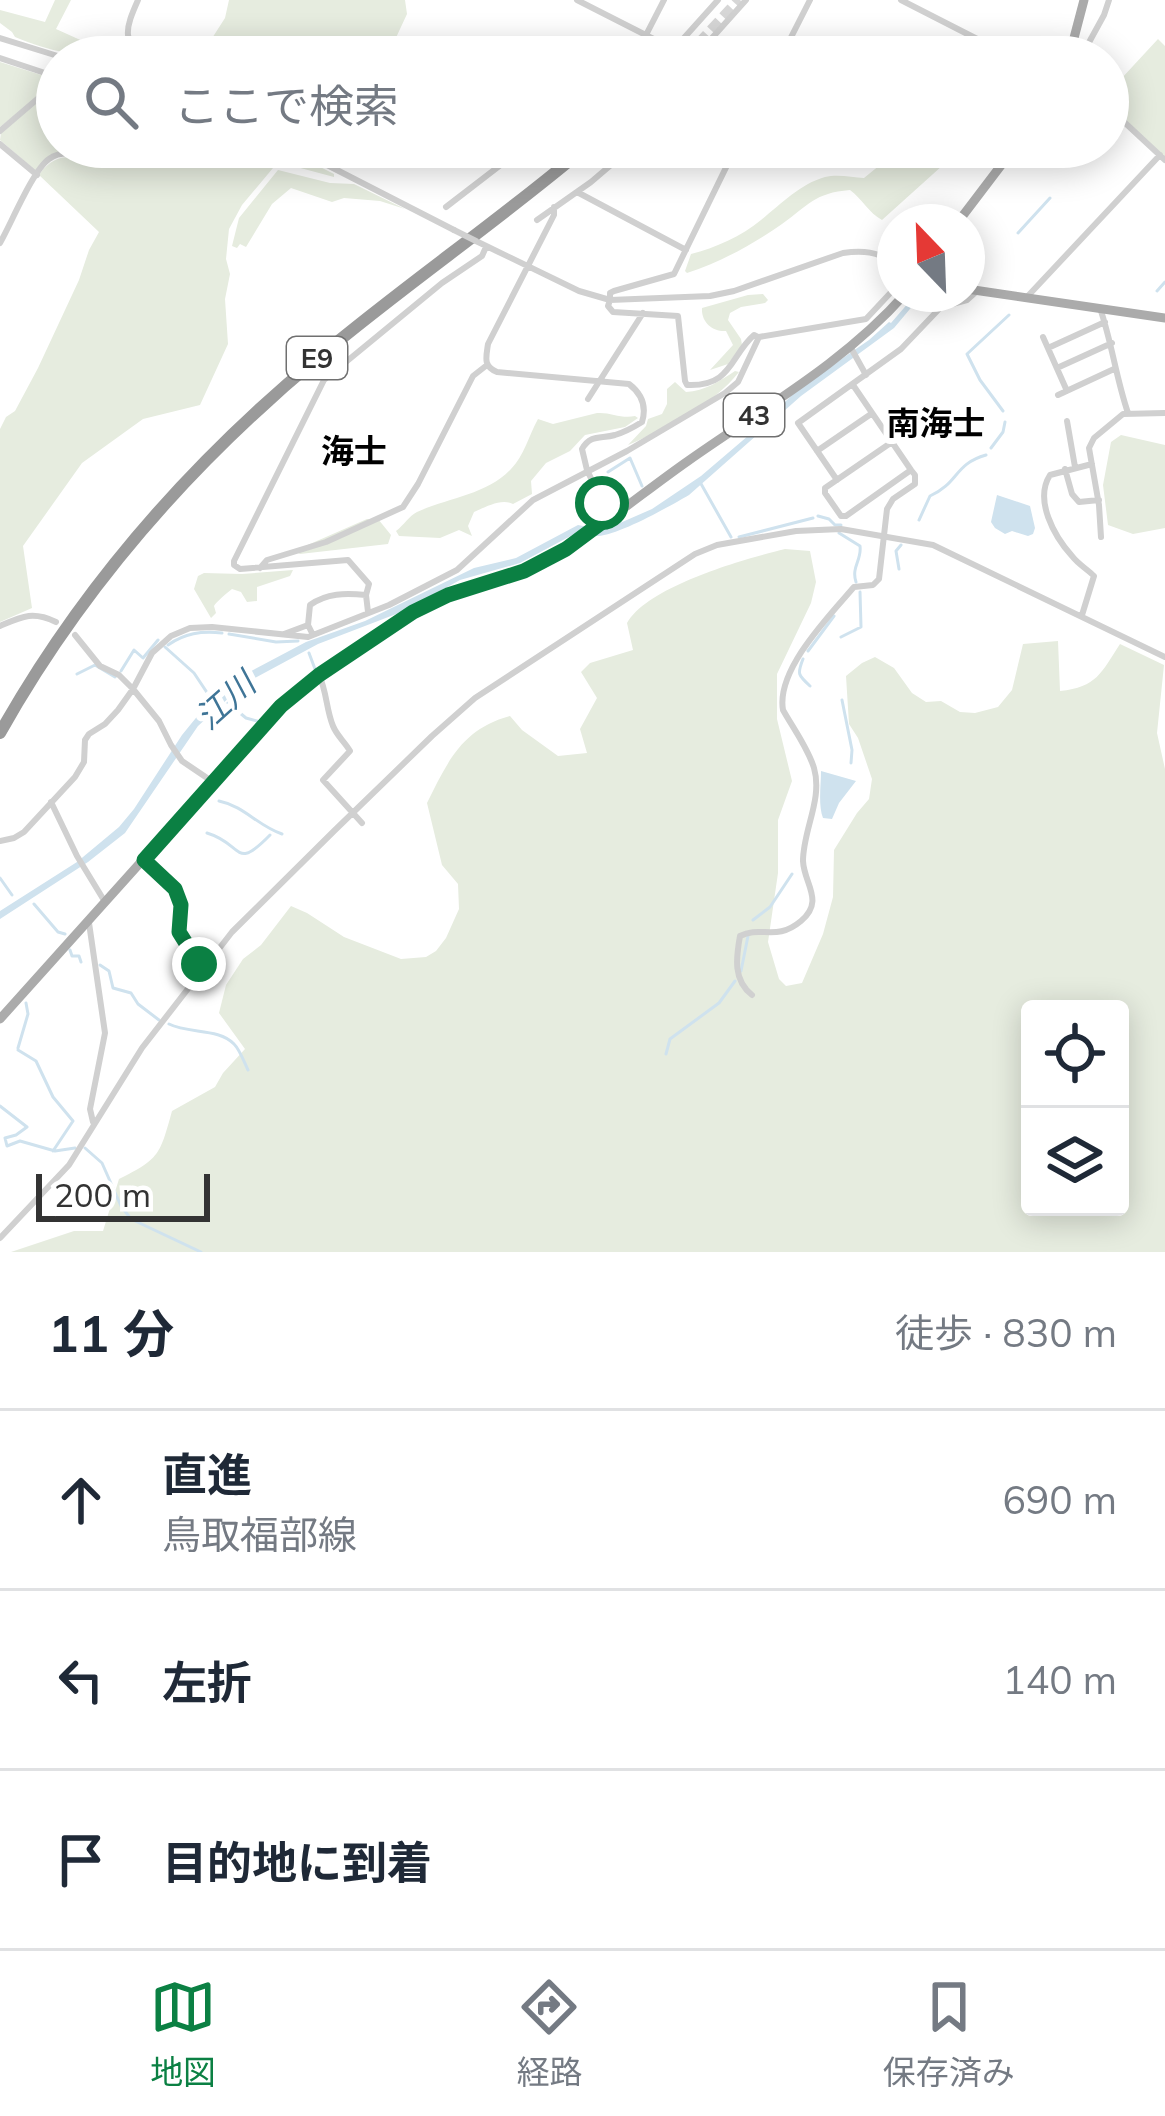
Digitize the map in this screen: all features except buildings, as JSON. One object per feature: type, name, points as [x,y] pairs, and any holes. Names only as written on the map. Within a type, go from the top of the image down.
[{"type":"highway","name":"E9","points":[[0,729],[90,587],[208,450],[318,351],[555,168]]},
{"type":"main road","points":[[1075,36],[1084,0]]},
{"type":"main road","points":[[972,204],[999,168]]},
{"type":"main road","points":[[985,292],[1165,318]]},
{"type":"main road","name":"43","points":[[0,1019],[281,706],[319,675],[396,620],[448,595],[524,571],[566,549],[851,348],[887,312]]},
{"type":"street","points":[[128,36],[138,0]]},
{"type":"street","points":[[577,0],[646,35],[664,0]]},
{"type":"street","points":[[686,36],[718,0]]},
{"type":"street","points":[[712,36],[746,0]]},
{"type":"street","points":[[792,36],[811,0]]},
{"type":"street","points":[[901,0],[971,36]]},
{"type":"street","points":[[1093,36],[1109,0]]},
{"type":"street","points":[[0,38],[36,49]]},
{"type":"street","points":[[0,58],[36,70]]},
{"type":"street","points":[[0,131],[36,100]]},
{"type":"street","points":[[1026,298],[1162,158],[1129,127]]},
{"type":"street","points":[[0,144],[37,175]]},
{"type":"street","points":[[0,243],[41,168]]},
{"type":"street","points":[[333,168],[579,292],[610,301],[722,294],[843,253],[862,250],[877,255]]},
{"type":"street","points":[[446,206],[497,168]]},
{"type":"street","points":[[536,220],[609,168]]},
{"type":"street","points":[[726,168],[674,274],[610,293],[608,306],[613,311],[678,316],[685,381],[691,387],[725,374],[754,335],[866,319],[877,307]]},
{"type":"street","points":[[577,192],[686,250]]},
{"type":"street","points":[[260,568],[267,560],[326,542],[403,507],[473,376],[487,365],[488,344],[554,207]]},
{"type":"street","points":[[368,613],[369,584],[346,559],[260,568],[237,568],[234,561],[324,380],[482,256],[486,247]]},
{"type":"street","points":[[1100,308],[1128,413]]},
{"type":"street","points":[[837,480],[798,423],[901,349],[935,312]]},
{"type":"street","points":[[588,399],[644,313]]},
{"type":"street","points":[[1048,348],[1105,322]]},
{"type":"street","points":[[0,841],[24,832],[75,777],[84,763],[85,740],[106,724],[161,643],[181,631],[212,627],[280,636],[313,635],[390,606],[457,570],[532,501],[724,393],[738,382],[759,337]]},
{"type":"street","points":[[1043,338],[1067,391]]},
{"type":"street","points":[[1057,368],[1112,343]]},
{"type":"street","points":[[851,348],[866,375]]},
{"type":"street","points":[[487,365],[497,371],[629,384],[639,392],[645,412],[642,422],[587,441],[581,455],[609,517]]},
{"type":"street","points":[[1058,395],[1114,369]]},
{"type":"street","points":[[752,994],[737,976],[740,936],[748,931],[776,934],[788,930],[811,910],[814,899],[803,865],[815,770],[783,710],[784,689],[812,638],[854,587],[873,585],[879,579],[887,509],[892,499],[915,484],[915,476],[853,385]]},
{"type":"street","points":[[1102,537],[1089,448],[1094,438],[1128,413],[1165,413]]},
{"type":"street","points":[[817,451],[871,414]]},
{"type":"street","points":[[1067,421],[1075,467]]},
{"type":"street","points":[[892,442],[825,493],[841,516],[846,516],[911,470]]},
{"type":"street","points":[[1082,614],[1094,576],[1065,547],[1043,499],[1043,486],[1050,475],[1092,464]]},
{"type":"street","points":[[1065,470],[1079,502],[1099,500]]},
{"type":"street","points":[[0,1238],[68,1166],[142,1048],[232,932],[432,736],[486,690],[695,554],[717,544],[841,529],[933,545],[1165,656]]},
{"type":"street","points":[[313,635],[308,608],[321,597],[366,595]]},
{"type":"street","points":[[390,606],[396,620]]},
{"type":"street","points":[[0,626],[21,616],[40,615],[56,622]]},
{"type":"street","points":[[280,636],[308,626]]},
{"type":"street","points":[[75,634],[100,666],[133,689],[182,760],[213,782]]},
{"type":"street","points":[[319,675],[334,730],[350,746],[323,780],[362,823]]},
{"type":"street","points":[[51,802],[105,902]]},
{"type":"street","points":[[144,860],[175,889],[181,905],[179,932],[202,969]]},
{"type":"street","points":[[88,921],[105,1033],[90,1109],[93,1126]]},
{"type":"shaded area","points":[[55,0],[71,0],[56,29],[72,36],[36,36],[36,44],[15,37],[0,23],[0,10],[45,22]]},
{"type":"shaded area","points":[[229,0],[405,0],[407,14],[397,36],[213,36]]},
{"type":"shaded area","points":[[1158,39],[1165,46],[1165,158],[1129,124],[1129,70]]},
{"type":"shaded area","points":[[0,62],[36,73],[36,99],[0,127]]},
{"type":"shaded area","points":[[36,104],[36,171],[0,140],[1,132]]},
{"type":"shaded area","points":[[45,168],[273,168],[229,229],[228,344],[200,405],[143,419],[82,463],[23,546],[32,608],[0,622],[0,429],[38,368],[99,232],[39,175]]},
{"type":"shaded area","points":[[300,168],[322,168],[334,177]]},
{"type":"shaded area","points":[[876,168],[940,168],[900,204],[877,204],[877,217],[850,190],[828,194],[736,252],[685,271],[691,254],[745,231],[807,184],[844,176],[864,178]]},
{"type":"shaded area","points":[[278,170],[354,184],[405,209],[380,201],[344,198],[332,202],[291,188],[272,204],[246,247],[232,246],[239,218]]},
{"type":"shaded area","points":[[763,294],[765,303],[730,313],[728,320],[742,345],[728,364],[710,370],[733,345],[726,331],[706,322],[702,308]]},
{"type":"shaded area","points":[[739,372],[702,405],[628,445],[648,419],[662,414],[667,389],[675,382],[686,392],[693,391]]},
{"type":"shaded area","points":[[597,413],[638,418],[625,427],[585,435],[570,451],[546,463],[531,481],[532,494],[513,504],[499,503],[474,512],[468,526],[472,536],[459,530],[440,538],[399,536],[396,531],[417,512],[501,478],[519,458],[538,419],[553,424]]},
{"type":"shaded area","points":[[1121,435],[1165,445],[1165,528],[1133,534],[1108,525],[1103,485],[1111,442]]},
{"type":"shaded area","points":[[367,519],[378,519],[391,535],[388,544],[294,551]]},
{"type":"shaded area","points":[[785,549],[810,551],[816,582],[777,674],[777,719],[792,781],[778,820],[778,873],[768,942],[779,979],[786,986],[802,983],[833,897],[834,850],[869,799],[872,779],[849,724],[846,676],[875,657],[894,668],[912,693],[926,702],[941,701],[960,712],[975,713],[998,707],[1012,690],[1023,644],[1058,641],[1060,691],[1090,682],[1120,644],[1164,665],[1157,733],[1165,769],[1165,1252],[11,1252],[74,1231],[103,1231],[119,1179],[156,1154],[172,1111],[215,1087],[245,1049],[219,1013],[226,985],[291,906],[344,937],[401,959],[426,957],[436,951],[459,909],[458,884],[442,865],[427,803],[458,749],[480,729],[510,716],[558,756],[587,753],[580,729],[597,698],[581,672],[590,663],[633,650],[627,623],[655,597],[723,567]]},
{"type":"shaded area","points":[[293,570],[290,576],[257,587],[257,601],[247,602],[241,592],[232,589],[215,604],[211,618],[194,589],[204,573]]},
{"type":"water","name":"江川","points":[[900,312],[907,312],[894,328],[801,396],[689,495],[618,531],[598,536],[578,532],[520,563],[460,580],[404,611],[318,644],[244,684],[198,726],[125,833],[0,919],[0,911],[77,862],[119,827],[182,735],[240,677],[306,642],[365,621],[474,568],[516,558],[578,525],[604,530],[652,509],[701,476],[798,389]]},
{"type":"water","points":[[997,495],[1030,506],[1033,534],[1005,534],[995,528],[991,522]]},
{"type":"water","points":[[821,771],[856,781],[832,819],[821,813]]},
{"type":"waterway","points":[[1018,233],[1050,198]]},
{"type":"waterway","points":[[1157,291],[1165,282]]},
{"type":"waterway","points":[[1003,411],[967,354],[1009,315]]},
{"type":"waterway","points":[[991,448],[1005,422]]},
{"type":"waterway","points":[[919,520],[930,496],[968,463],[986,455]]},
{"type":"waterway","points":[[608,472],[630,458],[642,486]]},
{"type":"waterway","points":[[700,482],[731,537]]},
{"type":"waterway","points":[[818,516],[841,525]]},
{"type":"waterway","points":[[739,537],[813,518]]},
{"type":"waterway","points":[[839,533],[860,546],[856,582]]},
{"type":"waterway","points":[[899,569],[896,551],[901,545]]},
{"type":"waterway","points":[[841,637],[861,627],[860,592]]},
{"type":"waterway","points":[[808,651],[834,616]]},
{"type":"waterway","points":[[168,645],[194,634],[222,633]]},
{"type":"waterway","points":[[229,634],[298,641]]},
{"type":"waterway","points":[[121,671],[134,650],[143,658],[158,640]]},
{"type":"waterway","name":"江川","points":[[165,647],[194,673],[210,697]]},
{"type":"waterway","points":[[309,653],[315,669]]},
{"type":"waterway","points":[[803,659],[800,674],[810,686]]},
{"type":"waterway","points":[[77,674],[95,665],[115,677]]},
{"type":"waterway","points":[[842,700],[851,763]]},
{"type":"waterway","name":"江川","points":[[228,703],[257,721]]},
{"type":"waterway","points":[[219,801],[282,834]]},
{"type":"waterway","points":[[207,833],[244,854],[270,835]]},
{"type":"waterway","points":[[753,920],[770,907],[792,874]]},
{"type":"waterway","points":[[0,878],[12,895]]},
{"type":"waterway","points":[[34,904],[65,934]]},
{"type":"waterway","points":[[741,971],[748,936]]},
{"type":"waterway","points":[[70,950],[81,962]]},
{"type":"waterway","points":[[100,965],[109,971],[113,988],[131,993],[159,1020]]},
{"type":"waterway","points":[[666,1054],[670,1039],[719,1003],[735,981]]},
{"type":"waterway","points":[[18,1048],[28,1014],[26,1003]]},
{"type":"waterway","points":[[169,1024],[228,1039],[248,1070]]},
{"type":"waterway","points":[[18,1050],[36,1061],[53,1097],[73,1121],[53,1151]]},
{"type":"waterway","points":[[0,1106],[27,1127],[5,1138],[7,1146],[20,1141],[55,1151],[75,1148]]},
{"type":"waterway","points":[[85,1148],[102,1163],[131,1219],[201,1252]]},
{"type":"tunnel","points":[[707,36],[740,0]]},
{"type":"district","name":"南海士","points":[[936,422]]},
{"type":"district","name":"海士","points":[[354,450]]},
{"type":"route","points":[[199,964],[179,932],[181,905],[175,889],[144,860],[281,706],[319,675],[413,612],[448,595],[524,571],[566,549],[609,517],[602,503]]}]
